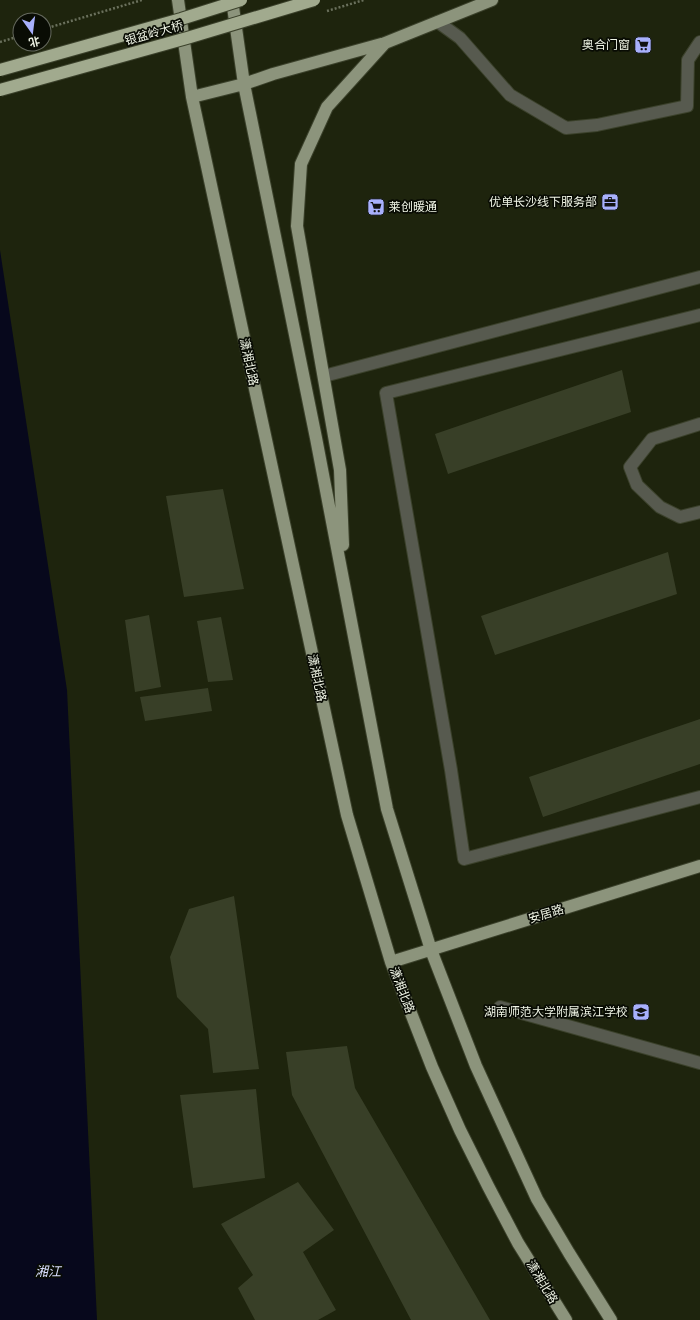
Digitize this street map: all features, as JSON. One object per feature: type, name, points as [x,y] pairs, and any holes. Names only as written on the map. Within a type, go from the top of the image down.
[{"type":"highway","name":"银盆岭大桥","points":[[0,70],[181,19],[241,0]]},
{"type":"highway","name":"银盆岭大桥","points":[[0,90],[187,38],[314,0]]},
{"type":"main road","name":"潇湘北路","points":[[178,0],[192,98],[347,815],[391,962],[432,1067],[471,1151],[518,1243],[566,1320]]},
{"type":"main road","points":[[232,0],[244,84],[316,438],[387,809],[431,950],[476,1066],[537,1199],[568,1254],[611,1320]]},
{"type":"main road","points":[[192,98],[385,43],[492,0]]},
{"type":"main road","points":[[345,587],[340,470],[297,226],[302,164],[327,107],[385,43]]},
{"type":"main road","name":"安居路","points":[[391,962],[700,866]]},
{"type":"street","points":[[438,22],[460,38],[510,95],[566,128],[597,124],[687,106],[688,60],[700,42]]},
{"type":"street","points":[[324,376],[700,277]]},
{"type":"street","points":[[700,314],[386,393],[450,762],[464,859],[700,797]]},
{"type":"street","points":[[700,424],[652,439],[630,467],[637,485],[660,507],[680,517],[700,512]]},
{"type":"street","points":[[500,1007],[700,1063]]},
{"type":"path","points":[[52,27],[142,0]]},
{"type":"path","points":[[0,42],[12,38]]},
{"type":"water","name":"湘江","points":[[0,250],[67,690],[97,1320],[0,1320]]},
{"type":"building","points":[[622,370],[631,412],[448,474],[435,434]]},
{"type":"building","points":[[223,489],[244,589],[184,597],[166,496]]},
{"type":"building","points":[[668,552],[677,594],[495,655],[481,616]]},
{"type":"building","points":[[149,615],[161,687],[135,692],[125,620]]},
{"type":"building","points":[[221,617],[233,680],[208,682],[197,621]]},
{"type":"building","points":[[208,688],[212,711],[145,721],[140,697]]},
{"type":"building","points":[[700,719],[700,764],[543,817],[529,777]]},
{"type":"building","points":[[234,896],[259,1069],[213,1073],[208,1029],[177,997],[170,957],[189,909]]},
{"type":"building","points":[[347,1046],[355,1088],[490,1320],[411,1320],[292,1095],[286,1052]]},
{"type":"building","points":[[256,1089],[265,1178],[193,1188],[180,1095]]},
{"type":"building","points":[[298,1182],[334,1230],[303,1252],[336,1310],[318,1320],[255,1320],[238,1288],[253,1275],[221,1224]]},
{"type":"place","name":"奥合门窗","points":[[643,45]]},
{"type":"place","name":"优单长沙线下服务部","points":[[610,202]]},
{"type":"place","name":"莱创暖通","points":[[376,207]]},
{"type":"place","name":"湖南师范大学附属滨江学校","points":[[641,1012]]}]
